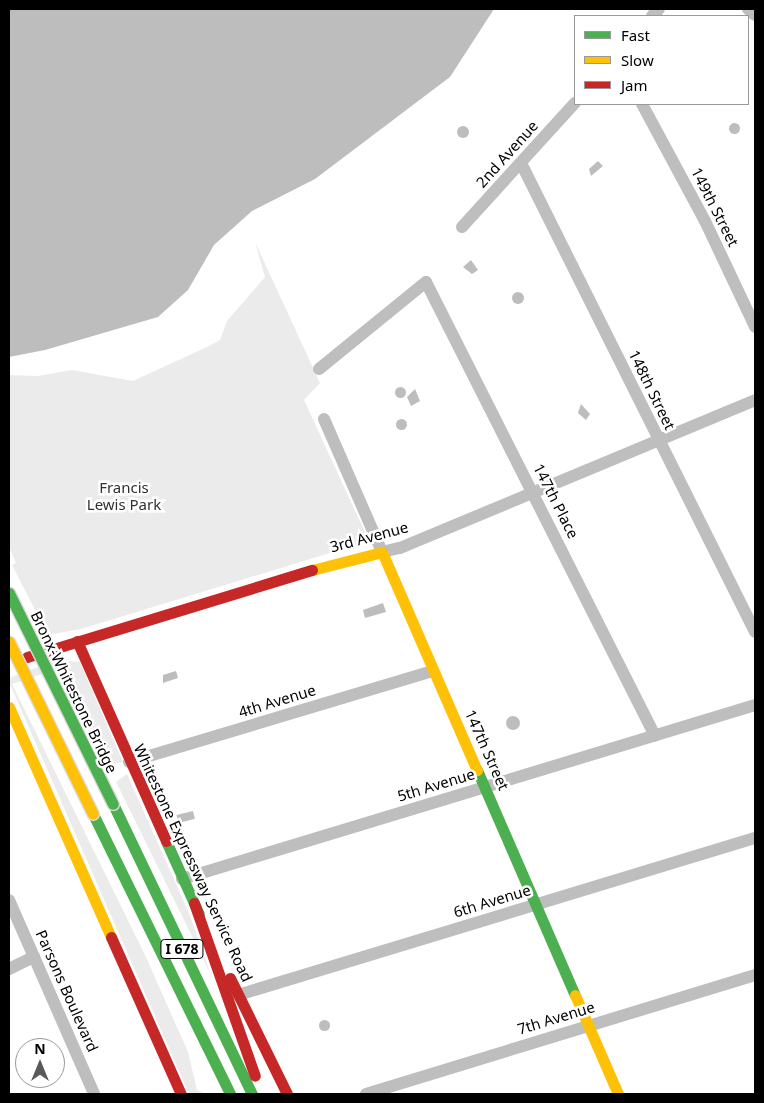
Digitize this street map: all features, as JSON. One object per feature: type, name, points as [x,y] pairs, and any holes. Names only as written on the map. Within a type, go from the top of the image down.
[{"type":"main road","name":"3rd Avenue","points":[[9,663],[77,641],[382,552]]},
{"type":"main road","name":"147th Street","points":[[382,552],[590,1024],[618,1094]]},
{"type":"main road","name":"Bronx-Whitestone Bridge","points":[[9,593],[252,1094]]},
{"type":"main road","name":"Whitestone Expressway Service Road","points":[[77,641],[182,879],[287,1094]]},
{"type":"main road","name":"I 678","points":[[9,642],[229,1093]]},
{"type":"main road","points":[[9,707],[181,1094]]},
{"type":"main road","points":[[194,903],[240,1027],[260,1094]]},
{"type":"street","points":[[748,9],[755,15]]},
{"type":"street","name":"2nd Avenue","points":[[462,227],[574,104]]},
{"type":"street","name":"149th Street","points":[[643,105],[705,221],[755,326]]},
{"type":"street","name":"148th Street","points":[[521,163],[755,632]]},
{"type":"street","name":"147th Place","points":[[319,369],[426,282],[655,736]]},
{"type":"street","name":"3rd Avenue","points":[[382,552],[400,548],[755,400]]},
{"type":"street","name":"147th Street","points":[[324,419],[382,552]]},
{"type":"street","name":"4th Avenue","points":[[129,762],[434,671]]},
{"type":"street","name":"5th Avenue","points":[[182,879],[755,705]]},
{"type":"street","name":"6th Avenue","points":[[238,995],[755,838]]},
{"type":"street","name":"Parsons Boulevard","points":[[9,900],[94,1094]]},
{"type":"street","points":[[9,969],[34,957]]},
{"type":"street","name":"7th Avenue","points":[[366,1094],[755,974]]},
{"type":"green space","name":"Francis Lewis Park","points":[[255,242],[320,383],[304,400],[369,541],[81,629],[48,635],[12,565],[16,563],[9,547],[9,375],[38,376],[72,370],[133,381],[220,340],[227,321],[265,277]]},
{"type":"green space","points":[[66,657],[68,661],[80,662],[123,762],[108,765],[60,668],[12,684],[145,955],[188,1052],[197,1090],[205,1094],[189,1094],[9,682],[11,677]]},
{"type":"green space","points":[[127,774],[189,913],[211,975],[116,782]]},
{"type":"shaded area","points":[[9,9],[494,9],[450,77],[315,179],[252,211],[214,245],[188,290],[158,317],[45,350],[9,357]]},
{"type":"shaded area","points":[[734,122],[740,128],[734,134],[728,128]]},
{"type":"shaded area","points":[[465,126],[468,127],[468,137],[461,138],[458,137],[457,130],[458,127]]},
{"type":"shaded area","points":[[598,161],[603,166],[591,176],[589,169]]},
{"type":"shaded area","points":[[471,260],[478,270],[472,274],[463,267]]},
{"type":"shaded area","points":[[516,292],[520,292],[524,298],[520,304],[516,304],[512,300],[512,296]]},
{"type":"shaded area","points":[[400,386],[406,392],[400,398],[394,392]]},
{"type":"shaded area","points":[[415,389],[420,401],[411,406],[407,397]]},
{"type":"shaded area","points":[[581,404],[590,414],[586,420],[578,413]]},
{"type":"shaded area","points":[[399,419],[403,419],[406,424],[405,428],[399,429],[396,426],[396,422]]},
{"type":"shaded area","points":[[383,603],[386,612],[365,618],[363,610]]},
{"type":"shaded area","points":[[176,671],[178,678],[163,683],[163,675]]},
{"type":"shaded area","points":[[513,716],[518,718],[520,723],[518,728],[513,730],[508,728],[506,723],[508,718]]},
{"type":"shaded area","points":[[193,811],[195,819],[178,823],[177,815]]},
{"type":"shaded area","points":[[324,1019],[330,1025],[324,1031],[318,1025]]},
{"type":"traffic: fast","points":[[9,593],[113,804]]},
{"type":"traffic: fast","points":[[477,770],[575,995]]},
{"type":"traffic: fast","points":[[113,804],[252,1094]]},
{"type":"traffic: fast","points":[[93,814],[230,1094]]},
{"type":"traffic: fast","points":[[166,841],[199,914]]},
{"type":"traffic: slow","points":[[312,570],[382,552],[477,770]]},
{"type":"traffic: slow","points":[[9,642],[93,814]]},
{"type":"traffic: slow","points":[[9,707],[111,937]]},
{"type":"traffic: slow","points":[[575,995],[618,1094]]},
{"type":"traffic: jam","points":[[27,657],[312,570]]},
{"type":"traffic: jam","points":[[77,641],[166,841]]},
{"type":"traffic: jam","points":[[194,903],[255,1076]]},
{"type":"traffic: jam","points":[[111,937],[181,1094]]},
{"type":"traffic: jam","points":[[230,978],[287,1094]]}]
